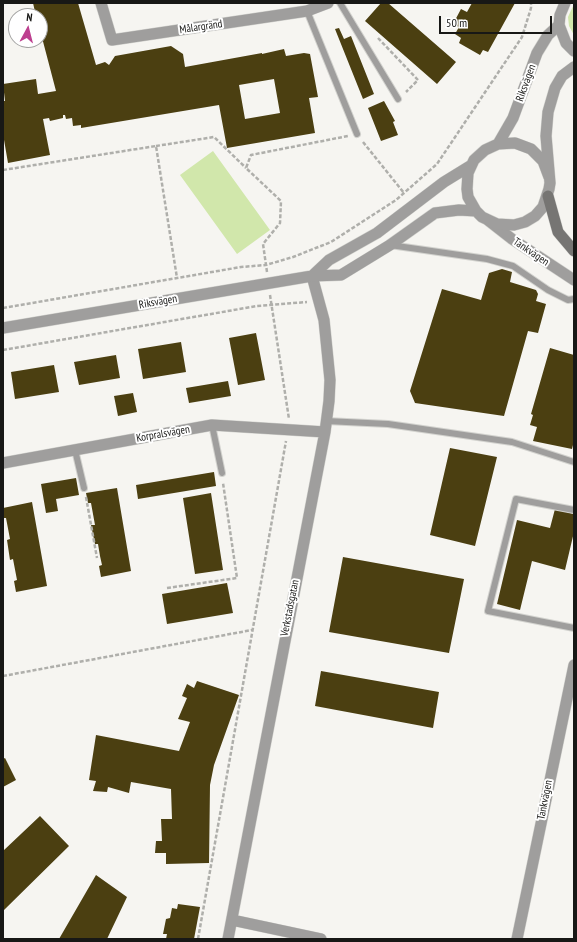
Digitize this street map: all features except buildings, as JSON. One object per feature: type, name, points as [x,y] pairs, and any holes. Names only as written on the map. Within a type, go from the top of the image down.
[{"type":"main road","points":[[548,196],[558,232],[574,251]]},
{"type":"street","name":"Målargränd","points":[[101,3],[112,40],[307,11],[328,3]]},
{"type":"street","points":[[565,3],[560,15],[559,25],[566,43],[574,51]]},
{"type":"street","name":"Riksvägen","points":[[498,144],[513,118],[537,53],[548,35],[559,25]]},
{"type":"street","points":[[549,176],[542,161],[530,149],[515,143],[498,144],[479,154],[470,166],[468,173],[468,197],[476,211],[489,221],[506,226],[525,222],[535,216],[543,207],[548,196],[549,176],[546,136],[548,112],[555,88],[562,76],[574,67]]},
{"type":"street","points":[[312,276],[329,260],[377,233],[444,182],[470,166]]},
{"type":"street","name":"Riksvägen","points":[[3,328],[312,276],[341,275],[390,245],[435,213],[459,210],[476,211]]},
{"type":"street","name":"Tankvägen","points":[[489,221],[512,239],[574,280]]},
{"type":"street","name":"Verkstadsgatan","points":[[228,939],[325,432],[330,380],[324,320],[312,276]]},
{"type":"street","name":"Korpralsvägen","points":[[3,463],[212,425],[325,432]]},
{"type":"street","name":"Tankvägen","points":[[517,938],[574,665]]},
{"type":"street","points":[[232,920],[321,939]]},
{"type":"lane","points":[[340,3],[398,99]]},
{"type":"lane","points":[[307,11],[356,134]]},
{"type":"lane","points":[[390,245],[487,259],[513,266],[548,290],[568,300],[574,299]]},
{"type":"lane","points":[[326,421],[388,424],[512,442],[574,462]]},
{"type":"lane","points":[[212,425],[222,473]]},
{"type":"lane","points":[[75,450],[84,488]]},
{"type":"lane","points":[[574,510],[516,499],[488,611],[574,628]]},
{"type":"path","points":[[3,308],[241,267],[266,265],[293,257],[331,242],[362,223],[404,193],[436,164],[518,44],[531,8],[531,3]]},
{"type":"path","points":[[378,38],[418,80],[398,99]]},
{"type":"path","points":[[246,168],[251,155],[356,134],[404,193]]},
{"type":"path","points":[[3,170],[214,137],[280,201],[280,223],[262,244],[290,414],[198,939]]},
{"type":"path","points":[[156,146],[177,278]]},
{"type":"path","points":[[3,350],[199,315],[271,304],[319,301]]},
{"type":"path","points":[[167,588],[237,578],[222,473]]},
{"type":"path","points":[[84,488],[97,558]]},
{"type":"path","points":[[3,676],[252,630]]},
{"type":"green space","points":[[574,4],[574,35],[569,26],[568,17]]},
{"type":"green space","points":[[213,151],[270,230],[237,254],[180,175]]}]
